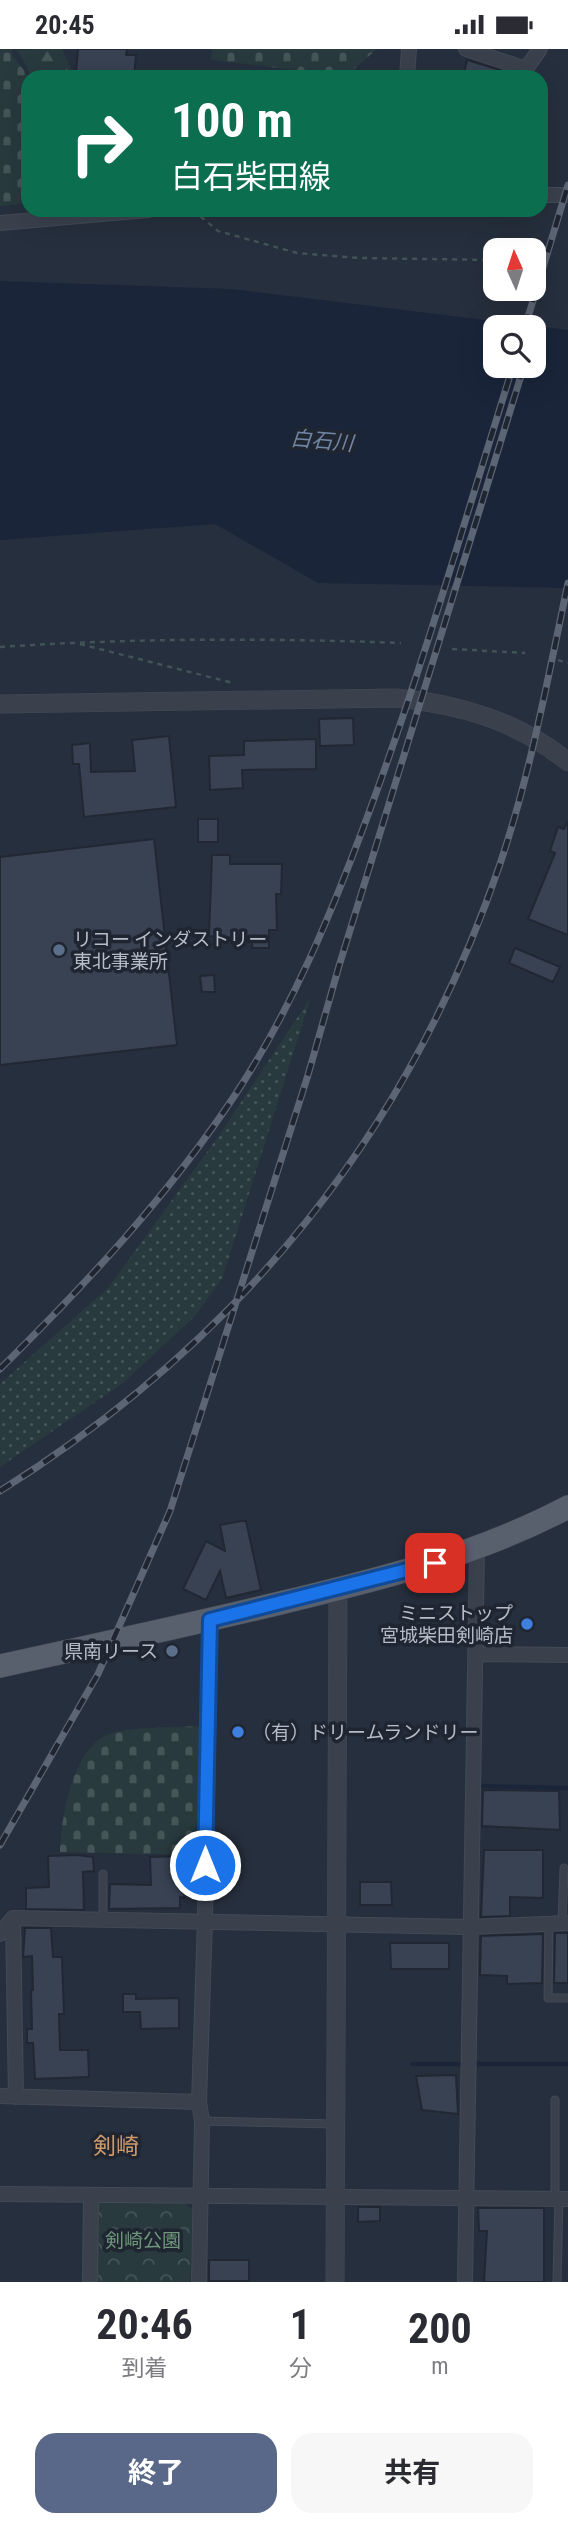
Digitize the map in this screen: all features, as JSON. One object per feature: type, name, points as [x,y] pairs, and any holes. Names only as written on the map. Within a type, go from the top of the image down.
[{"type":"main road","points":[[0,1666],[338,1590],[477,1549],[518,1533],[568,1507]]},
{"type":"street","points":[[408,70],[409,49]]},
{"type":"street","points":[[466,49],[516,70]]},
{"type":"street","points":[[525,70],[540,49]]},
{"type":"street","points":[[548,195],[568,195]]},
{"type":"street","points":[[0,223],[68,217]]},
{"type":"street","points":[[0,704],[396,698],[448,704],[499,720],[568,762]]},
{"type":"street","points":[[465,2282],[477,1549]]},
{"type":"street","points":[[335,2282],[338,1590]]},
{"type":"street","points":[[199,2282],[202,2121],[198,2102],[205,1920],[210,1620]]},
{"type":"street","points":[[477,1654],[568,1655]]},
{"type":"street","points":[[0,1934],[13,1919],[205,1920],[469,1927],[560,1923]]},
{"type":"street","points":[[13,1919],[16,2097]]},
{"type":"street","points":[[0,2097],[198,2102]]},
{"type":"street","points":[[0,2194],[561,2199]]},
{"type":"street","points":[[90,2282],[91,2195]]},
{"type":"lane","points":[[564,1868],[560,1923],[548,1998],[568,1998]]},
{"type":"lane","points":[[103,1874],[103,1920]]},
{"type":"lane","points":[[555,2100],[561,2199],[557,2282]]},
{"type":"lane","points":[[202,2121],[337,2124]]},
{"type":"path","points":[[201,217],[218,231],[297,253],[359,258],[483,260]]},
{"type":"path","points":[[0,647],[74,642],[250,638],[401,643]]},
{"type":"path","points":[[74,642],[230,681],[256,699]]},
{"type":"path","points":[[452,649],[526,653]]},
{"type":"path","points":[[558,660],[568,663]]},
{"type":"green space","points":[[0,49],[12,49],[12,55],[24,70],[21,70],[21,204],[0,206]]},
{"type":"green space","points":[[62,49],[72,70],[29,70],[17,50]]},
{"type":"green space","points":[[212,49],[377,49],[353,70],[295,70],[211,60]]},
{"type":"green space","points":[[311,997],[222,1279],[195,1316],[123,1383],[0,1467],[0,1384],[108,1288],[218,1137]]},
{"type":"green space","points":[[199,1726],[200,1819],[196,1821],[194,1855],[60,1852],[63,1820],[72,1784],[88,1751],[99,1740],[112,1733],[133,1729]]},
{"type":"green space","name":"剣崎公園","points":[[103,2199],[180,2199],[193,2210],[190,2282],[95,2282],[93,2209]]},
{"type":"water","name":"白石川","points":[[0,281],[232,289],[483,320],[483,378],[546,378],[546,327],[568,330],[568,588],[318,583],[215,524],[0,540]]},
{"type":"building","points":[[78,49],[127,49],[126,55],[136,55],[135,70],[76,70]]},
{"type":"building","points":[[467,60],[500,70],[465,70]]},
{"type":"building","points":[[353,718],[354,745],[320,746],[319,719]]},
{"type":"building","points":[[169,736],[176,807],[84,817],[79,764],[73,764],[72,745],[90,743],[91,772],[135,771],[132,740]]},
{"type":"building","points":[[316,739],[316,769],[242,770],[243,788],[210,790],[209,756],[244,755],[244,741]]},
{"type":"building","points":[[198,819],[218,819],[218,842],[198,842]]},
{"type":"building","points":[[568,821],[568,935],[528,919],[555,853],[550,851],[558,827],[564,829]]},
{"type":"building","points":[[154,839],[177,1045],[0,1065],[0,857]]},
{"type":"building","points":[[212,855],[230,855],[230,864],[282,864],[281,894],[276,894],[277,930],[269,930],[269,948],[252,948],[252,939],[209,936]]},
{"type":"building","points":[[515,948],[560,967],[553,982],[509,963]]},
{"type":"building","points":[[214,975],[215,992],[202,992],[200,976]]},
{"type":"building","points":[[246,1521],[261,1590],[226,1598],[220,1571],[206,1600],[183,1589],[206,1541],[225,1551],[220,1525]]},
{"type":"building","points":[[483,1790],[559,1791],[560,1830],[482,1826]]},
{"type":"building","points":[[484,1850],[543,1850],[543,1898],[510,1897],[510,1916],[481,1917]]},
{"type":"building","points":[[48,1856],[93,1857],[94,1871],[83,1872],[84,1910],[26,1909],[26,1888],[49,1887]]},
{"type":"building","points":[[186,1856],[184,1898],[180,1897],[180,1908],[109,1909],[110,1884],[151,1885],[150,1857]]},
{"type":"building","points":[[360,1882],[391,1882],[392,1905],[360,1905]]},
{"type":"building","points":[[25,1928],[51,1928],[53,1957],[62,1957],[64,2014],[59,2014],[60,2050],[88,2050],[89,2077],[35,2079],[33,2043],[27,2043],[27,2029],[32,2029],[33,1990],[32,1956],[23,1957]]},
{"type":"building","points":[[555,1933],[568,1933],[568,1983],[554,1983]]},
{"type":"building","points":[[543,1934],[542,1983],[507,1984],[507,1976],[480,1975],[481,1936]]},
{"type":"building","points":[[390,1943],[449,1943],[449,1969],[391,1969]]},
{"type":"building","points":[[123,1994],[136,1994],[136,1999],[179,1998],[179,2028],[141,2029],[140,2012],[123,2012]]},
{"type":"building","points":[[456,2075],[458,2114],[422,2110],[416,2076]]},
{"type":"building","points":[[358,2207],[380,2207],[380,2221],[358,2222]]},
{"type":"building","points":[[478,2208],[544,2208],[544,2282],[484,2282],[487,2231],[479,2231]]},
{"type":"building","points":[[209,2260],[249,2260],[249,2281],[209,2281]]},
{"type":"waterway","points":[[478,1786],[568,1788]]},
{"type":"waterway","points":[[413,2064],[460,2064]]},
{"type":"waterway","points":[[477,2064],[568,2064]]},
{"type":"railway","points":[[529,315],[568,185]]},
{"type":"railway","points":[[0,1369],[64,1305],[154,1204],[235,1095],[293,993],[340,887],[388,759],[426,647],[509,378]]},
{"type":"railway","points":[[0,1845],[98,1674],[170,1511],[308,1075],[339,966],[520,378]]},
{"type":"railway","points":[[0,1491],[87,1432],[167,1367],[240,1297],[306,1222],[365,1141],[417,1055],[462,962],[500,864],[530,759],[568,583]]},
{"type":"place","name":"リコー インダストリー 東北事業所","points":[[59,950]]},
{"type":"place","name":"ミニストップ 宮城柴田剣崎店","points":[[527,1624]]},
{"type":"place","name":"県南リース","points":[[172,1651]]},
{"type":"place","name":"（有）ドリームランドリー","points":[[238,1732]]},
{"type":"district","name":"剣崎","points":[[116,2146]]},
{"type":"route","points":[[205,1865],[210,1620],[338,1590],[435,1563]]}]
